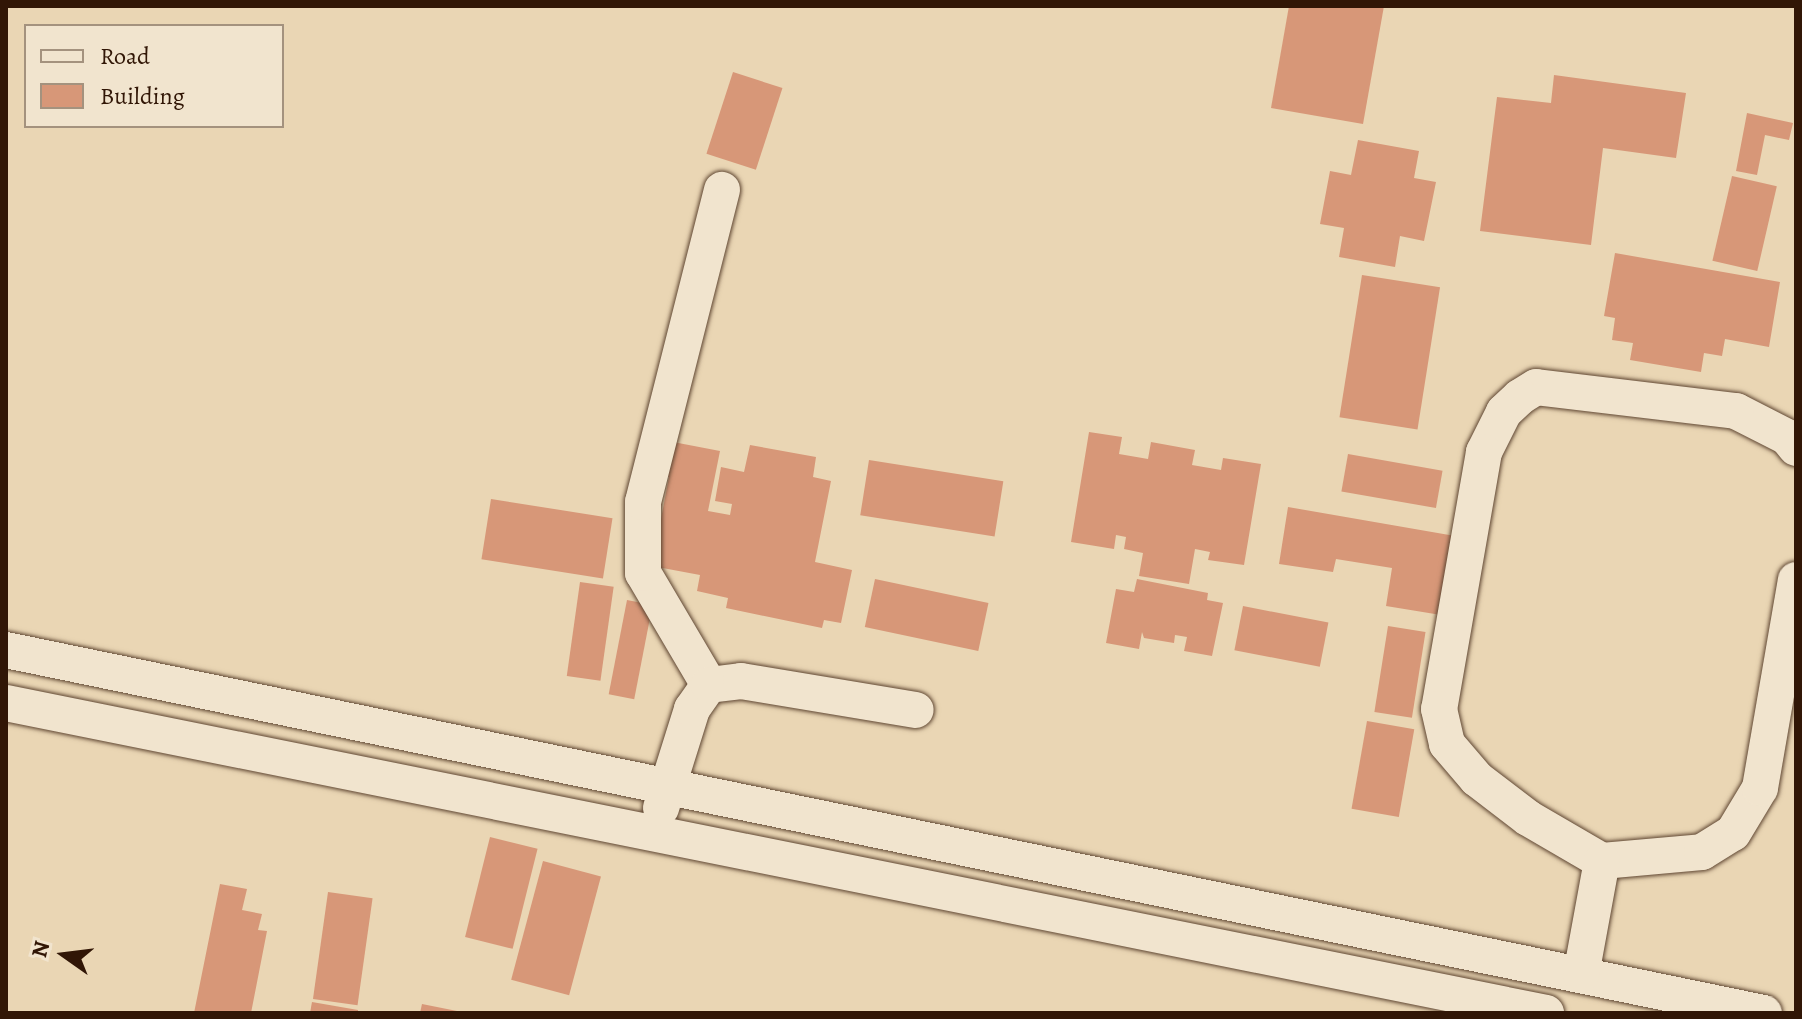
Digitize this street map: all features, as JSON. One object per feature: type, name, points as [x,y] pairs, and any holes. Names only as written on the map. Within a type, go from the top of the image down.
[{"type":"street","points":[[709,685],[643,573],[643,502],[722,190]]},
{"type":"street","points":[[1796,448],[1787,437],[1736,411],[1536,387],[1504,412],[1484,452],[1439,709],[1447,744],[1477,779],[1518,811],[1602,861],[1702,852],[1733,833],[1749,813],[1760,788],[1796,580]]},
{"type":"street","points":[[6,650],[1764,1013]]},
{"type":"street","points":[[656,837],[665,786],[692,709],[709,685],[741,681],[916,710]]},
{"type":"street","points":[[6,703],[656,837],[1546,1013]]},
{"type":"street","points":[[1581,975],[1602,861]]},
{"type":"building","points":[[1289,6],[1384,6],[1363,124],[1271,108]]},
{"type":"building","points":[[733,72],[782,88],[756,170],[706,154]]},
{"type":"building","points":[[1554,75],[1686,93],[1676,158],[1603,148],[1591,245],[1480,231],[1497,97],[1551,103]]},
{"type":"building","points":[[1747,113],[1793,123],[1789,140],[1765,135],[1757,175],[1736,171]]},
{"type":"building","points":[[1358,140],[1419,151],[1414,178],[1436,182],[1424,241],[1400,236],[1395,267],[1339,257],[1344,228],[1320,224],[1330,171],[1351,175]]},
{"type":"building","points":[[1732,176],[1777,186],[1757,271],[1712,261]]},
{"type":"building","points":[[1615,253],[1780,282],[1769,347],[1725,339],[1722,356],[1704,353],[1701,372],[1630,360],[1633,343],[1612,340],[1615,318],[1604,316]]},
{"type":"building","points":[[1362,275],[1440,287],[1418,430],[1339,417]]},
{"type":"building","points":[[1089,432],[1122,437],[1119,454],[1148,459],[1151,442],[1195,450],[1192,465],[1221,470],[1223,458],[1261,464],[1244,565],[1208,560],[1210,552],[1195,549],[1189,584],[1139,576],[1143,553],[1124,549],[1126,537],[1116,535],[1114,549],[1071,542]]},
{"type":"building","points":[[668,441],[720,451],[708,511],[730,515],[732,504],[715,501],[721,467],[744,472],[750,445],[816,457],[813,477],[831,481],[815,562],[852,570],[841,623],[824,620],[822,628],[726,608],[728,598],[697,591],[700,575],[652,566],[669,477],[661,475]]},
{"type":"building","points":[[1348,454],[1443,471],[1436,508],[1341,491]]},
{"type":"building","points":[[869,460],[1003,481],[995,537],[860,515]]},
{"type":"building","points":[[491,499],[612,518],[603,578],[481,559]]},
{"type":"building","points":[[1288,507],[1455,536],[1441,615],[1386,606],[1392,568],[1336,559],[1333,572],[1279,564]]},
{"type":"building","points":[[875,579],[988,603],[978,651],[865,627]]},
{"type":"building","points":[[1137,579],[1208,593],[1207,600],[1223,603],[1212,656],[1184,651],[1187,637],[1175,635],[1174,643],[1144,638],[1142,632],[1139,649],[1106,643],[1116,589],[1134,592]]},
{"type":"building","points":[[580,582],[614,587],[600,681],[567,676]]},
{"type":"building","points":[[627,600],[653,605],[634,699],[609,694]]},
{"type":"building","points":[[1243,606],[1328,623],[1320,667],[1234,650]]},
{"type":"building","points":[[1388,626],[1426,632],[1412,718],[1374,712]]},
{"type":"building","points":[[1367,721],[1414,729],[1399,817],[1352,809]]},
{"type":"building","points":[[490,837],[538,849],[513,949],[465,937]]},
{"type":"building","points":[[543,861],[601,877],[569,995],[511,980]]},
{"type":"building","points":[[220,884],[247,889],[242,910],[262,914],[258,930],[267,931],[251,1013],[194,1013]]},
{"type":"building","points":[[328,892],[373,898],[358,1005],[313,999]]},
{"type":"building","points":[[312,1002],[358,1010],[358,1013],[310,1013]]},
{"type":"building","points":[[422,1004],[462,1012],[462,1013],[420,1013]]}]
